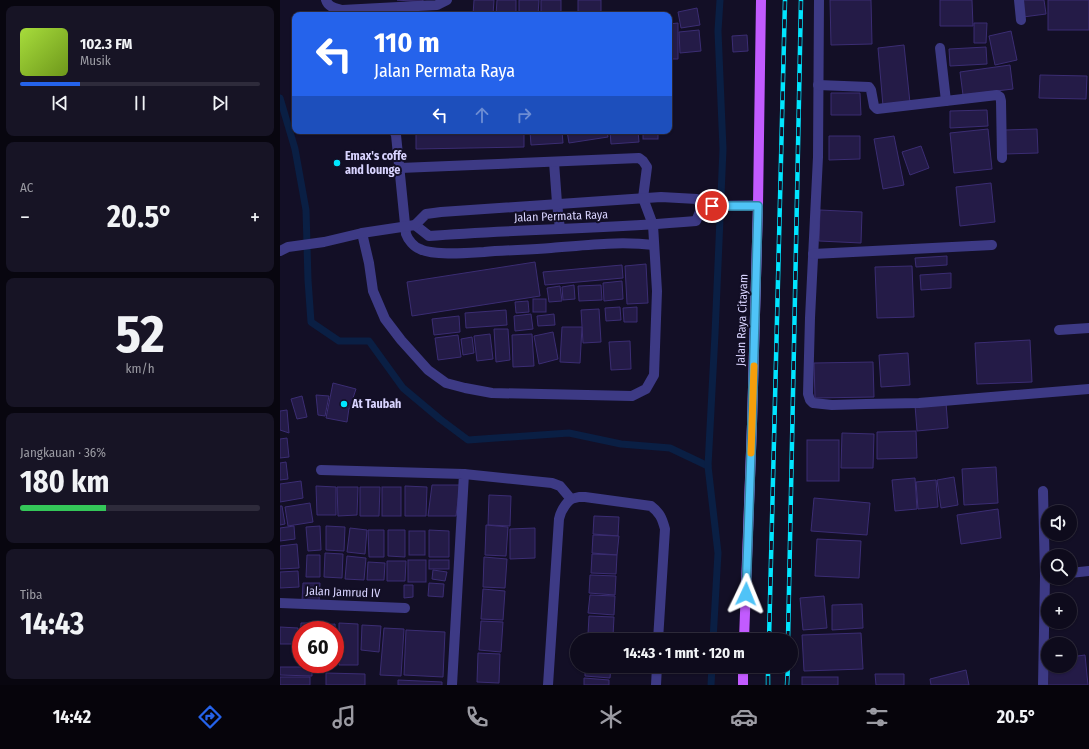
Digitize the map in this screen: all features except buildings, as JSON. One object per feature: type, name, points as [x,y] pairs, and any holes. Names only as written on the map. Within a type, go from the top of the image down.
[{"type":"main road","name":"Jalan Raya Citayam","points":[[744,633],[758,206],[761,0]]},
{"type":"main road","points":[[742,685],[743,673]]},
{"type":"street","points":[[326,0],[332,7],[342,10],[437,5],[447,0]]},
{"type":"street","points":[[819,0],[818,157],[808,394],[810,400],[813,403],[832,405],[919,403],[1089,389]]},
{"type":"street","points":[[1019,0],[1021,20]]},
{"type":"street","points":[[940,48],[946,100]]},
{"type":"street","points":[[818,85],[869,87],[872,90],[874,106],[877,108],[997,95],[1000,97],[1001,101],[1002,158]]},
{"type":"street","points":[[396,134],[405,228],[408,240],[420,249],[440,253],[461,253],[532,250],[610,244],[641,243],[654,245]]},
{"type":"street","points":[[362,233],[369,263],[373,291],[386,319],[401,340],[428,370],[446,383],[492,393],[632,396],[646,389],[654,375],[657,291],[653,225],[643,198],[646,167],[644,161],[639,158],[400,168]]},
{"type":"street","points":[[554,162],[560,230]]},
{"type":"street","name":"Jalan Permata Raya","points":[[284,249],[362,233],[405,228],[415,225],[426,214],[441,212],[661,197],[697,199],[707,206],[758,206]]},
{"type":"street","name":"Jalan Permata Raya","points":[[415,225],[429,236],[653,225],[696,220],[707,206]]},
{"type":"street","points":[[813,254],[992,245]]},
{"type":"street","points":[[1059,330],[1089,328]]},
{"type":"street","points":[[321,470],[464,474],[552,483],[560,486],[571,499]]},
{"type":"street","points":[[452,685],[464,474]]},
{"type":"street","points":[[1043,490],[1045,549]]},
{"type":"street","points":[[548,685],[559,519],[560,511],[571,499],[579,497],[651,506],[658,511],[665,529],[658,633]]},
{"type":"street","points":[[1077,572],[1089,571]]},
{"type":"street","points":[[1042,685],[1046,585]]},
{"type":"street","name":"Jalan Jamrud IV","points":[[280,603],[405,608]]},
{"type":"street","points":[[656,685],[657,673]]},
{"type":"waterway","points":[[713,633],[718,553],[708,466],[723,149],[718,31],[720,0]]},
{"type":"waterway","points":[[280,98],[295,149],[306,210],[311,322],[339,341],[369,341],[403,388],[468,440],[569,433],[621,444],[670,448],[708,466]]},
{"type":"waterway","points":[[711,685],[712,673]]},
{"type":"railway","points":[[769,633],[785,0]]},
{"type":"railway","points":[[788,633],[801,0]]},
{"type":"railway","points":[[768,673],[768,685]]},
{"type":"railway","points":[[787,685],[788,673]]},
{"type":"slow traffic","points":[[751,453],[754,366]]},
{"type":"place","name":"Emax's coffe and lounge","points":[[337,163]]},
{"type":"place","name":"At Taubah","points":[[344,404]]},
{"type":"route","points":[[712,206],[758,206],[746,594]]}]
